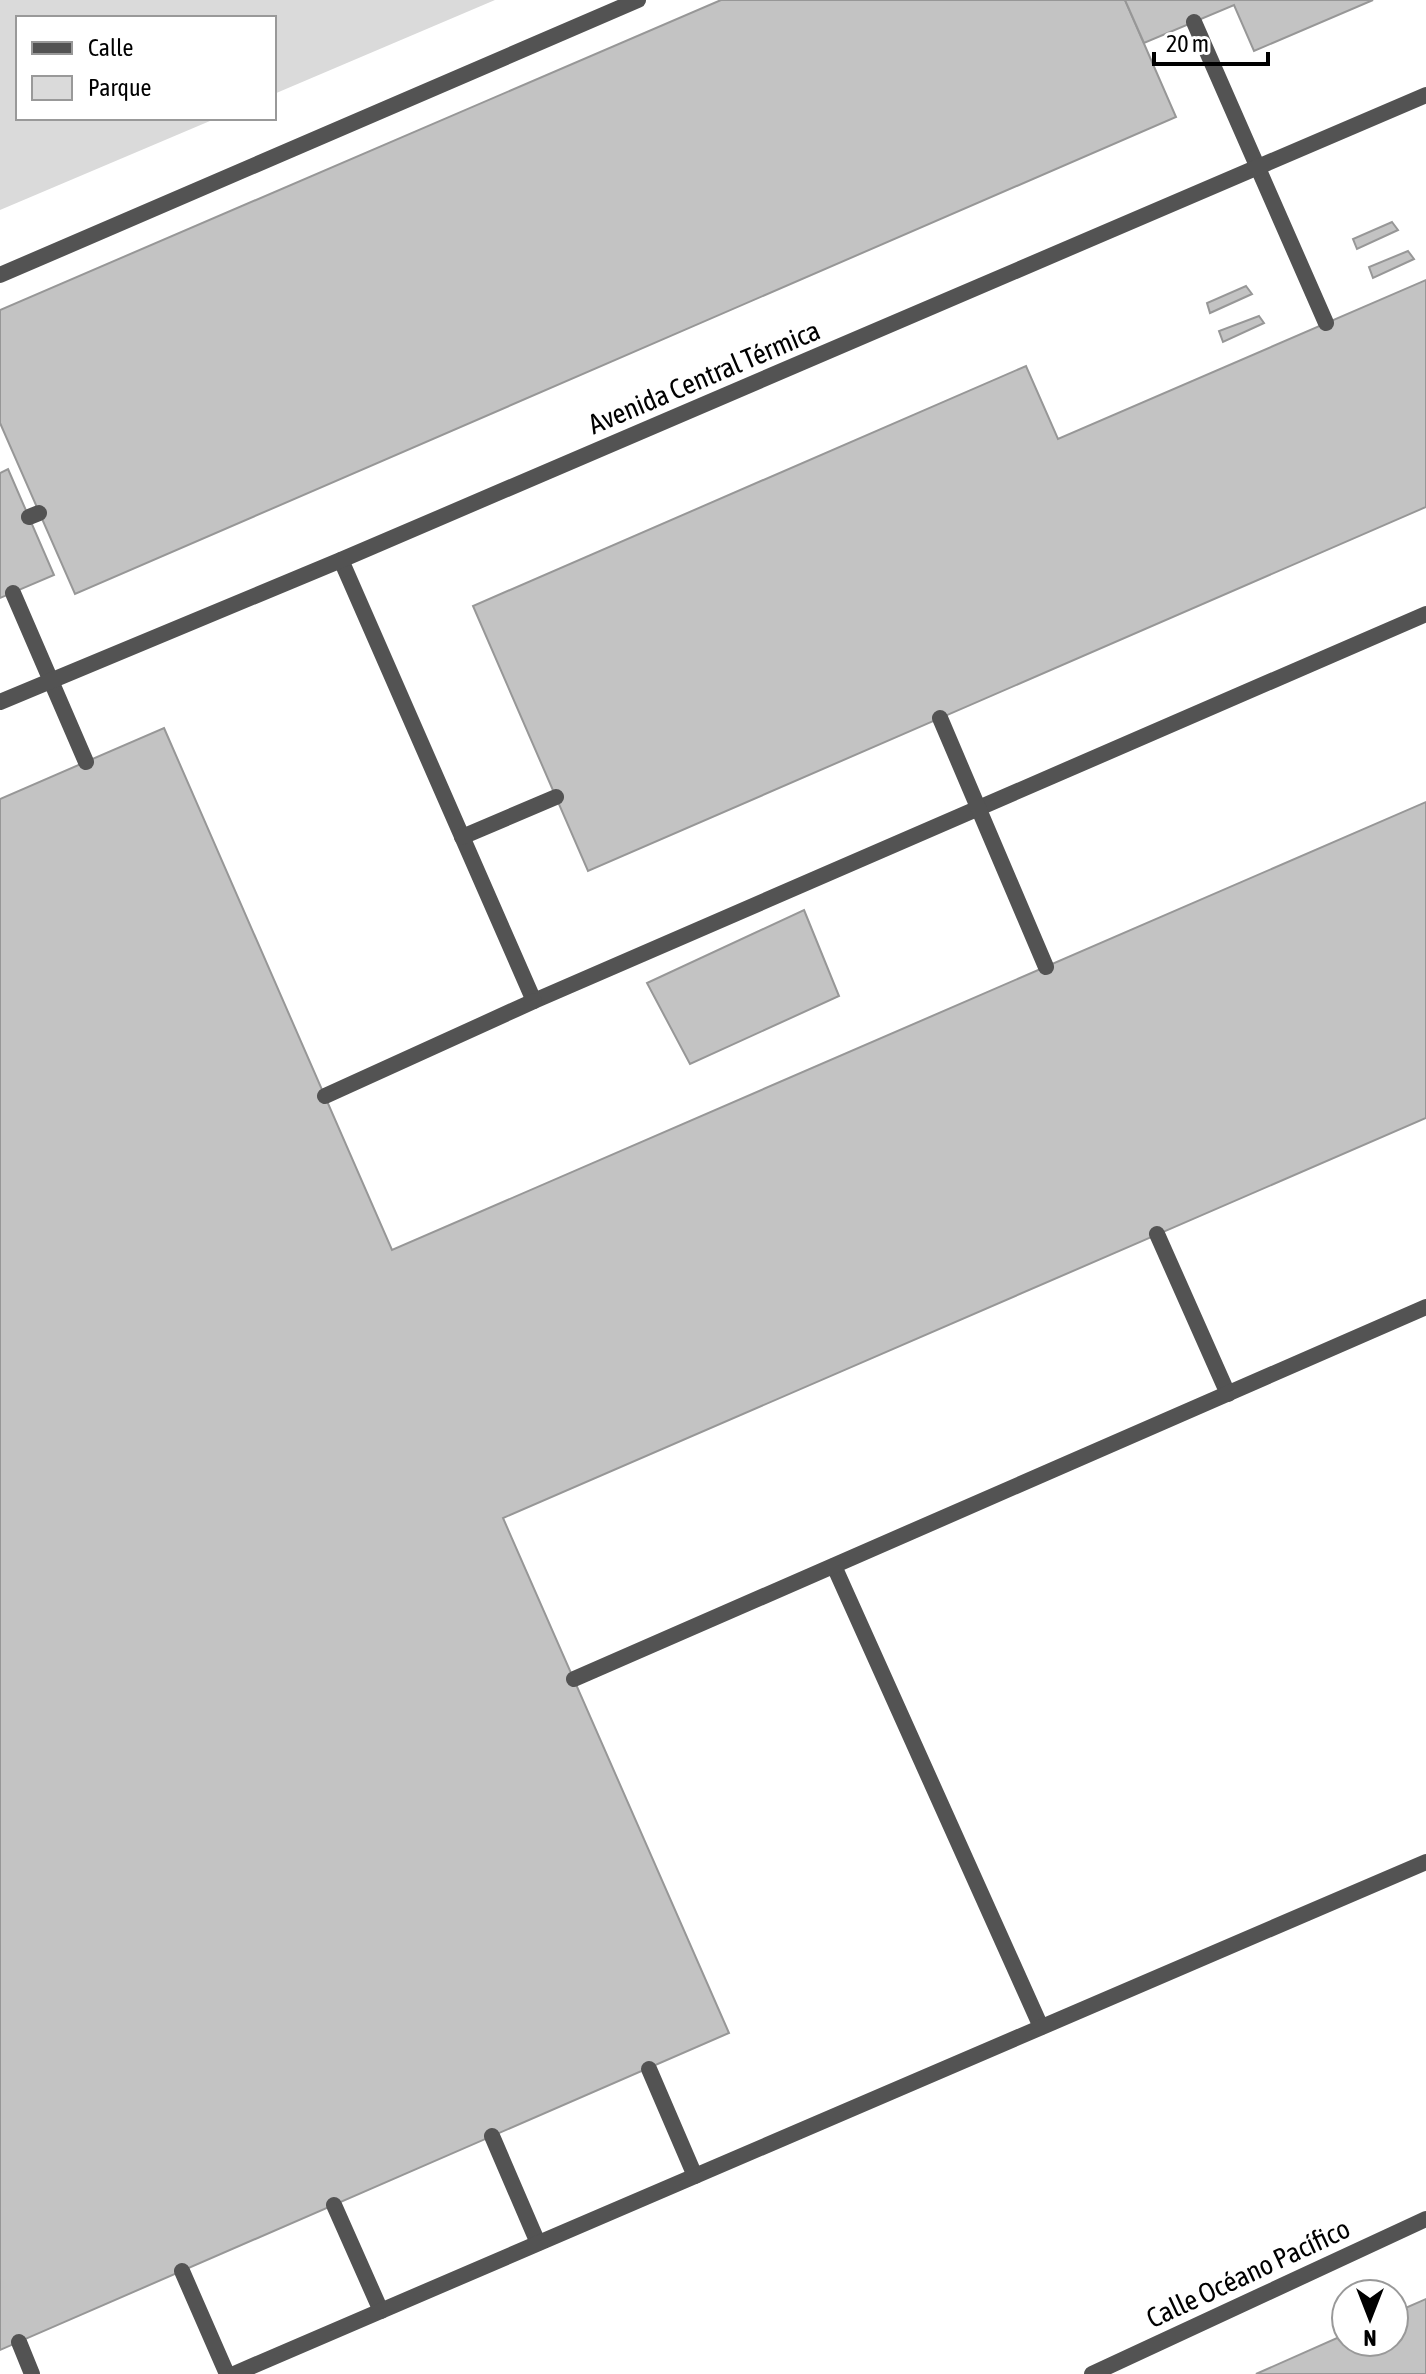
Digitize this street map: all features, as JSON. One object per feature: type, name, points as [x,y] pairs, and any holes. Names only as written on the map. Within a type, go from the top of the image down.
[{"type":"street","points":[[0,275],[638,0]]},
{"type":"street","points":[[1194,22],[1326,323]]},
{"type":"street","name":"Avenida Central Térmica","points":[[0,702],[341,560],[1426,95]]},
{"type":"street","points":[[341,560],[534,1001]]},
{"type":"street","points":[[13,593],[86,762]]},
{"type":"street","points":[[325,1096],[534,1001],[1426,614]]},
{"type":"street","points":[[940,718],[1046,967]]},
{"type":"street","points":[[462,837],[556,797]]},
{"type":"street","points":[[1157,1234],[1228,1394]]},
{"type":"street","points":[[574,1679],[1426,1307]]},
{"type":"street","points":[[834,1566],[1041,2027]]},
{"type":"street","points":[[234,2374],[1426,1862]]},
{"type":"street","points":[[649,2069],[695,2176]]},
{"type":"street","points":[[492,2136],[538,2243]]},
{"type":"street","points":[[334,2205],[381,2311]]},
{"type":"street","name":"Calle Océano Pacífico","points":[[1092,2374],[1426,2219]]},
{"type":"street","points":[[182,2271],[227,2374]]},
{"type":"street","points":[[19,2342],[32,2374]]},
{"type":"green space","points":[[0,0],[495,0],[276,93],[276,16],[16,16],[16,120],[212,120],[0,210]]},
{"type":"building","points":[[721,0],[1125,0],[1176,117],[75,594],[0,423],[0,310]]},
{"type":"building","points":[[1125,0],[1373,0],[1254,51],[1234,5],[1144,43]]},
{"type":"building","points":[[1392,222],[1398,230],[1357,249],[1353,239]]},
{"type":"building","points":[[1408,251],[1414,259],[1373,278],[1369,267]]},
{"type":"building","points":[[1426,280],[1426,507],[588,871],[473,606],[1026,366],[1058,439]]},
{"type":"building","points":[[1246,286],[1252,294],[1210,313],[1207,303]]},
{"type":"building","points":[[1259,316],[1264,323],[1223,342],[1219,331]]},
{"type":"building","points":[[8,469],[54,575],[0,598],[0,473]]},
{"type":"building","points":[[164,728],[392,1250],[1426,802],[1426,1118],[503,1518],[729,2033],[0,2350],[0,799]]},
{"type":"building","points":[[804,910],[839,996],[690,1064],[647,983]]},
{"type":"building","points":[[1426,2299],[1426,2374],[1256,2374],[1330,2341],[1330,2358],[1410,2358],[1410,2306]]}]
